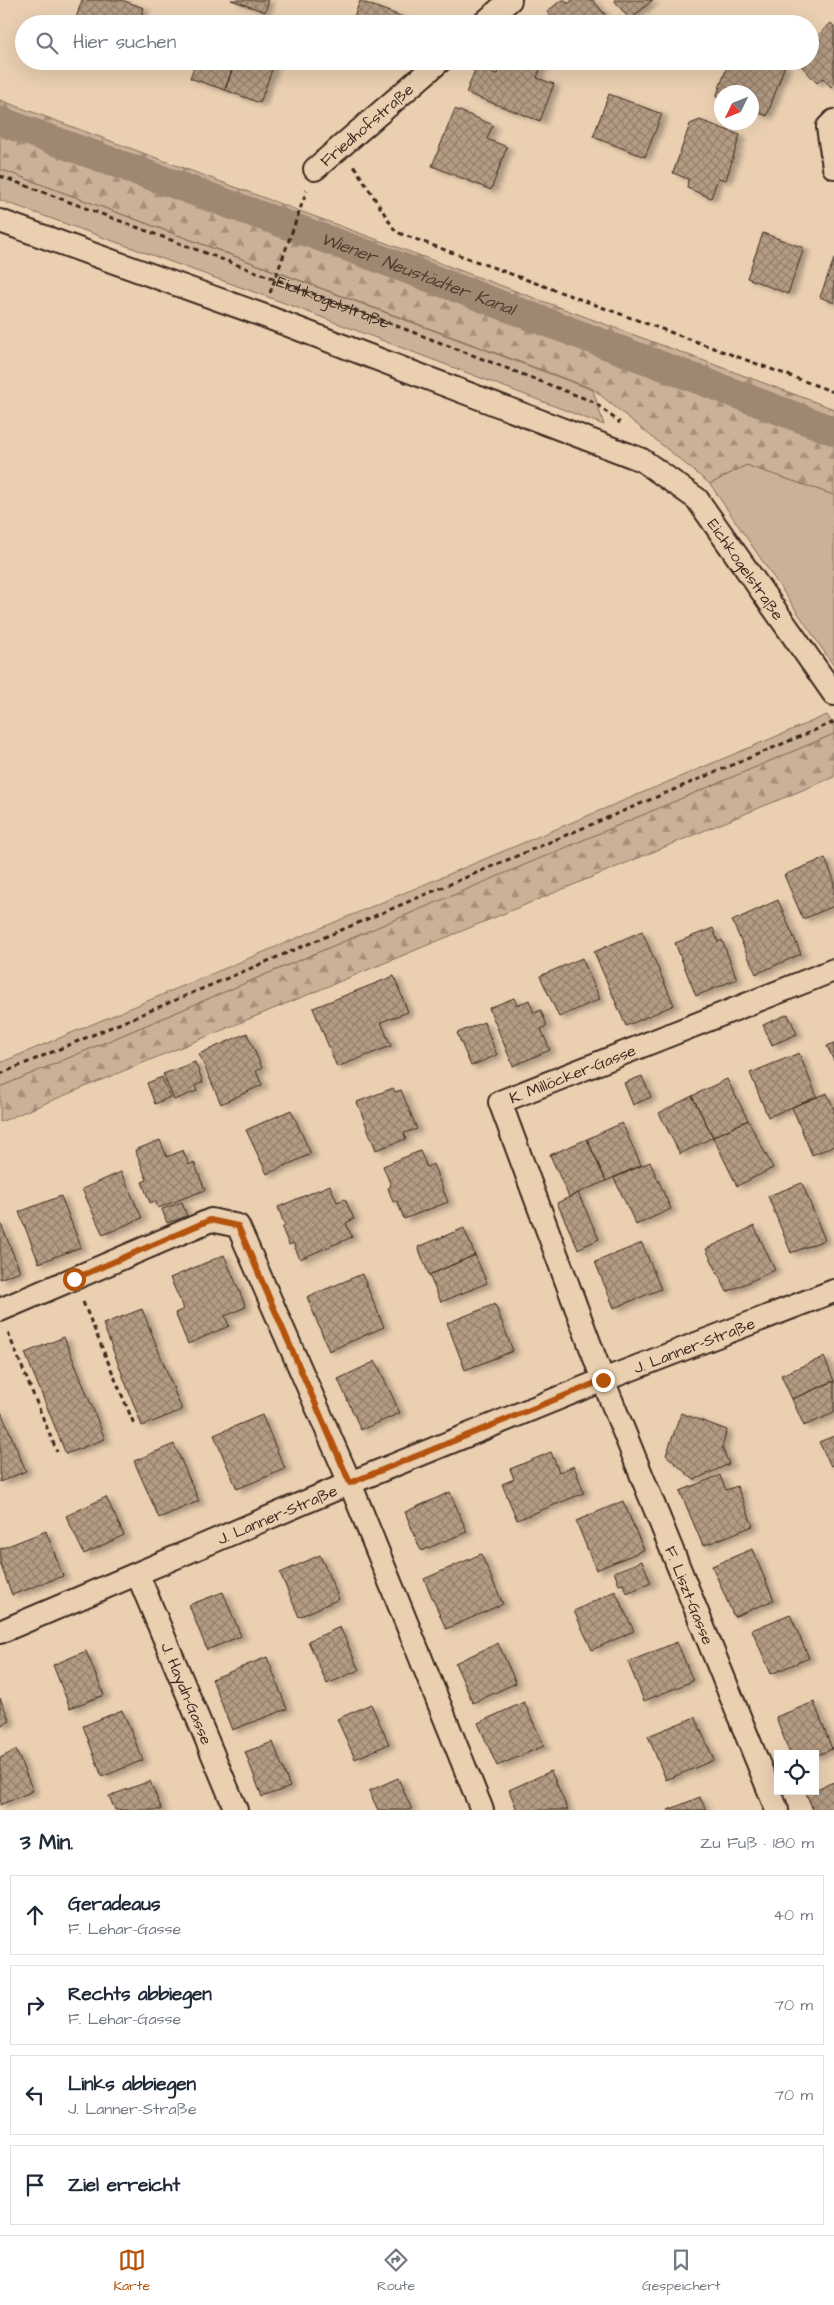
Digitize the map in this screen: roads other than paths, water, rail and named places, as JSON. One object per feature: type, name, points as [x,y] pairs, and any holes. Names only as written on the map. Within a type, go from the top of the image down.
[{"type":"street","points":[[493,15],[510,0]]},
{"type":"street","name":"Friedhofstraße","points":[[316,169],[430,70]]},
{"type":"street","points":[[834,121],[828,127],[834,167]]},
{"type":"street","name":"Eichkogelstraße","points":[[0,221],[262,315],[642,460],[697,499],[834,694]]},
{"type":"street","name":"K. Millöcker-Gasse","points":[[603,1380],[500,1102],[834,970]]},
{"type":"street","points":[[0,1310],[210,1220],[238,1226],[350,1483],[482,1810]]},
{"type":"street","name":"J. Lanner-Straße","points":[[0,1632],[138,1575],[350,1483],[603,1380],[834,1291]]},
{"type":"street","name":"F. Liszt-Gasse","points":[[603,1380],[777,1810]]},
{"type":"street","name":"J. Haydn-Gasse","points":[[138,1575],[236,1810]]},
{"type":"waterway","name":"Wiener Neustädter Kanal","points":[[0,121],[375,257],[834,431]]}]
